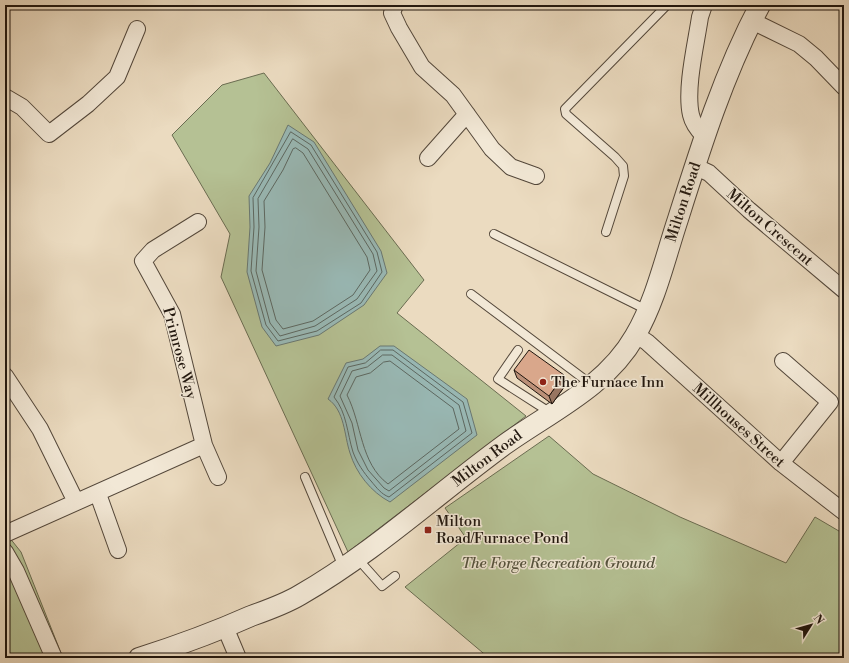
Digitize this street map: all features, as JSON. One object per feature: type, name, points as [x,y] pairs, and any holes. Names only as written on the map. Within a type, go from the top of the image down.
[{"type":"street","points":[[395,5],[392,13],[396,23],[422,67],[453,95],[492,149],[511,168],[536,176]]},
{"type":"street","points":[[704,5],[700,17],[690,93],[692,117],[696,128],[704,136]]},
{"type":"street","points":[[756,13],[816,58],[844,87]]},
{"type":"street","name":"Milton Road","points":[[144,657],[225,627],[298,597],[350,562],[479,464],[592,386],[616,362],[636,335],[654,295],[704,136],[727,74],[756,13]]},
{"type":"street","points":[[5,97],[22,107],[50,134],[88,104],[117,77],[137,29]]},
{"type":"street","points":[[428,158],[467,114]]},
{"type":"street","name":"Milton Crescent","points":[[694,166],[709,173],[748,210],[844,290]]},
{"type":"street","name":"Primrose Way","points":[[198,222],[153,250],[143,260],[172,314],[204,445],[218,477]]},
{"type":"street","name":"Millhouses Street","points":[[636,335],[647,342],[781,463],[844,512]]},
{"type":"street","points":[[781,463],[830,402],[783,361]]},
{"type":"street","points":[[5,376],[40,429],[76,502]]},
{"type":"street","points":[[5,534],[76,502],[98,494],[204,445]]},
{"type":"street","points":[[98,494],[118,550]]},
{"type":"street","points":[[5,552],[16,570],[54,658]]},
{"type":"street","points":[[225,627],[238,658]]},
{"type":"lane","points":[[606,232],[624,176],[622,166],[615,157],[566,114],[565,109],[667,5]]},
{"type":"lane","points":[[494,234],[647,310]]},
{"type":"lane","points":[[471,294],[592,386]]},
{"type":"lane","points":[[518,350],[498,379],[551,413]]},
{"type":"lane","points":[[305,478],[350,562],[382,586],[395,576]]},
{"type":"green space","points":[[264,73],[424,280],[397,313],[526,416],[348,552],[221,277],[230,234],[172,135],[222,85]]},
{"type":"green space","name":"The Forge Recreation Ground","points":[[549,436],[593,474],[680,517],[786,563],[815,517],[844,534],[844,658],[489,658],[405,587],[466,538],[445,508]]},
{"type":"green space","points":[[5,532],[21,552],[63,658],[5,658]]},
{"type":"water","points":[[288,125],[314,142],[381,251],[387,273],[364,305],[319,335],[276,346],[262,327],[247,272],[250,227],[249,196],[270,163]]},
{"type":"water","points":[[380,346],[394,346],[467,399],[477,435],[390,502],[377,493],[360,475],[350,453],[341,417],[334,404],[328,399],[346,363],[363,359]]},
{"type":"building","points":[[529,350],[564,375],[549,396],[514,370]]},
{"type":"place","name":"The Furnace Inn","points":[[543,382]]},
{"type":"place","name":"Milton Road/Furnace Pond","points":[[428,530]]}]
